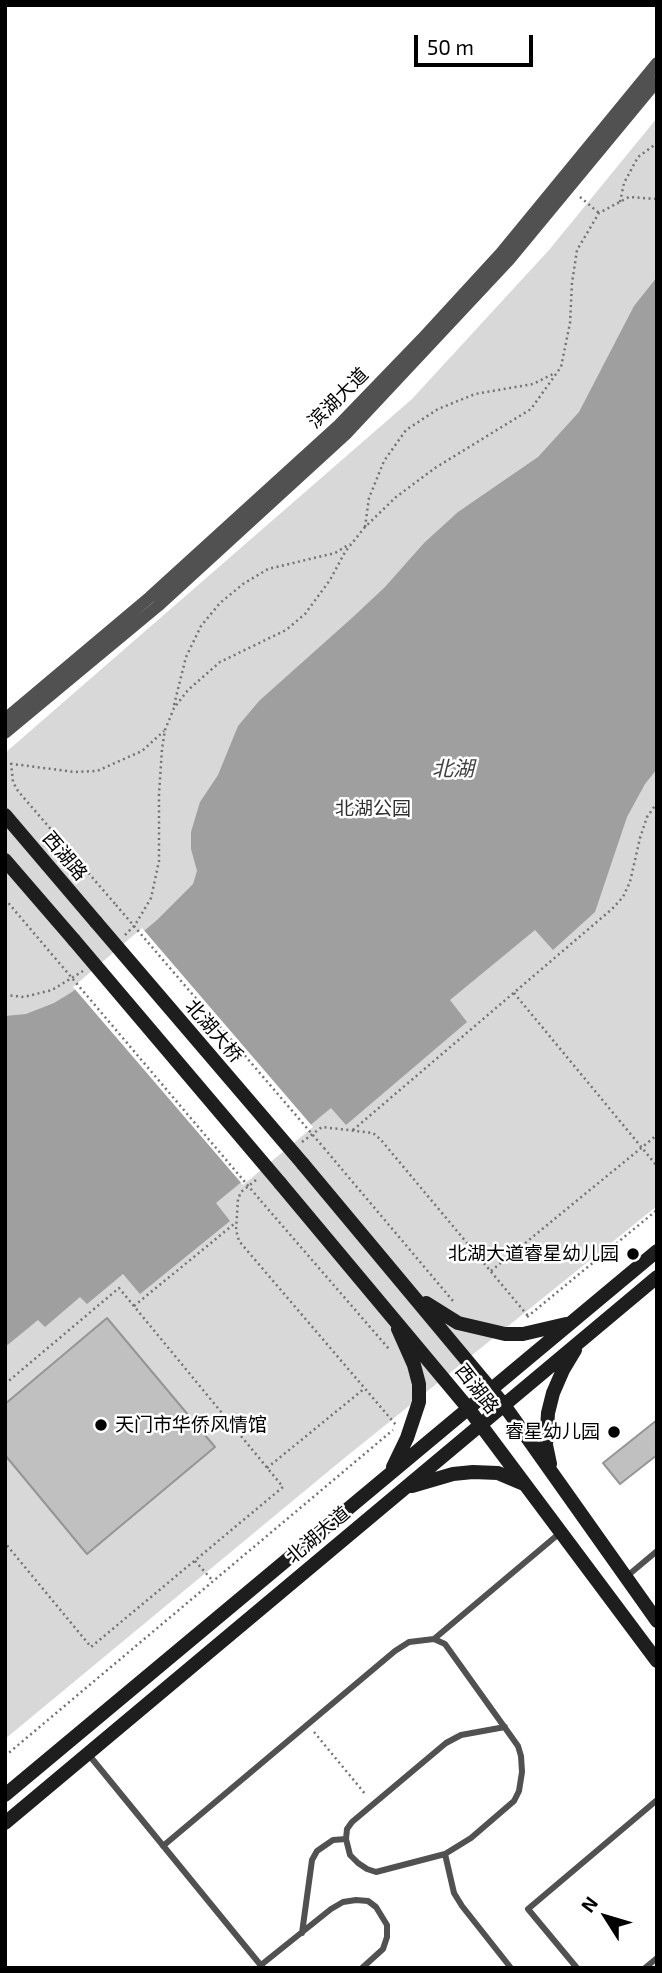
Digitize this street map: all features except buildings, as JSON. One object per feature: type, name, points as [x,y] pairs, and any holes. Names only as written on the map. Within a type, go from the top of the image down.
[{"type":"main road","name":"西湖路","points":[[5,815],[96,922]]},
{"type":"main road","name":"西湖路","points":[[5,859],[392,1314],[530,1488],[657,1661]]},
{"type":"main road","name":"北湖大桥","points":[[96,922],[303,1164]]},
{"type":"main road","name":"西湖路","points":[[303,1164],[504,1405],[657,1621]]},
{"type":"main road","name":"北湖大道","points":[[5,1795],[657,1251]]},
{"type":"main road","name":"北湖大道","points":[[5,1823],[657,1277]]},
{"type":"main road","points":[[413,1295],[458,1323],[483,1331],[523,1334],[571,1323]]},
{"type":"main road","points":[[388,1475],[407,1438],[419,1402],[419,1384],[414,1365],[392,1314]]},
{"type":"main road","points":[[551,1469],[546,1445],[553,1393],[581,1340]]},
{"type":"main road","points":[[401,1490],[425,1480],[472,1472],[498,1473],[516,1479],[530,1488]]},
{"type":"street","name":"滨湖大道","points":[[5,719],[150,597],[339,425],[501,253],[657,63]]},
{"type":"street","name":"滨湖大道","points":[[5,733],[158,606],[347,433],[509,261],[657,81]]},
{"type":"lane","points":[[434,1639],[562,1531]]},
{"type":"lane","points":[[626,1577],[657,1551]]},
{"type":"lane","points":[[163,1846],[395,1651],[410,1642],[434,1639],[445,1644],[505,1727],[518,1746],[522,1772],[519,1791],[514,1801],[471,1838],[445,1854],[376,1872],[367,1870],[358,1863],[346,1847],[347,1829],[352,1822],[446,1743],[461,1735],[505,1727]]},
{"type":"lane","points":[[88,1753],[262,1967],[343,1902],[368,1901],[383,1916],[387,1925],[387,1937],[383,1949],[362,1968]]},
{"type":"lane","points":[[578,1968],[528,1909],[657,1800]]},
{"type":"lane","points":[[302,1933],[312,1860],[317,1851],[332,1840],[346,1839]]},
{"type":"lane","points":[[445,1854],[454,1893],[511,1968]]},
{"type":"lane","points":[[645,1968],[657,1958]]},
{"type":"path","points":[[620,202],[624,183],[638,157],[657,143]]},
{"type":"path","points":[[570,188],[599,213]]},
{"type":"path","points":[[174,708],[188,690],[219,662],[286,630],[305,614],[353,542],[396,496],[435,468],[531,409],[561,367],[570,323],[577,250],[599,213],[629,197],[657,199]]},
{"type":"path","points":[[365,527],[369,498],[384,461],[406,430],[438,409],[475,394],[533,384],[558,371]]},
{"type":"path","points":[[118,941],[135,926],[151,898],[159,861],[159,794],[165,730],[174,708],[177,685],[186,657],[201,626],[220,603],[243,584],[268,569],[335,553],[353,542]]},
{"type":"path","points":[[5,763],[75,772],[97,771],[142,751],[165,730]]},
{"type":"path","points":[[11,764],[13,782],[18,791],[456,1303]]},
{"type":"path","points":[[353,1129],[612,909],[623,897],[630,882],[647,817],[657,803]]},
{"type":"path","points":[[5,899],[394,1355]]},
{"type":"path","points":[[5,995],[24,997],[52,990],[83,971]]},
{"type":"path","points":[[514,993],[657,1166]]},
{"type":"path","points":[[491,1271],[657,1135]]},
{"type":"path","points":[[524,1318],[657,1210]]},
{"type":"path","points":[[134,1306],[236,1223]]},
{"type":"path","points":[[5,1384],[118,1288],[283,1487],[91,1647],[5,1543]]},
{"type":"path","points":[[267,1468],[365,1388]]},
{"type":"path","points":[[5,1756],[382,1441],[392,1432],[399,1419]]},
{"type":"path","points":[[195,1560],[213,1581]]},
{"type":"path","points":[[307,1725],[373,1804]]},
{"type":"green space","name":"北湖公园","points":[[657,118],[657,1206],[342,1460],[5,1739],[5,753],[412,399],[549,250]]},
{"type":"water","name":"北湖","points":[[657,277],[657,769],[645,784],[627,817],[595,912],[553,950],[535,930],[450,1000],[467,1022],[346,1125],[331,1108],[216,1203],[230,1221],[140,1294],[123,1274],[87,1304],[80,1297],[45,1327],[38,1320],[5,1347],[5,1016],[26,1014],[54,1003],[72,992],[157,920],[193,884],[197,871],[191,849],[191,832],[200,802],[218,775],[238,726],[259,701],[385,587],[424,543],[458,512],[538,457],[579,412],[634,306]]},
{"type":"pier","points":[[142,928],[313,1127],[243,1185],[73,987]]},
{"type":"place","name":"北湖大道睿星幼儿园","points":[[633,1254]]},
{"type":"place","name":"天门市华侨风情馆","points":[[101,1425]]},
{"type":"place","name":"睿星幼儿园","points":[[614,1432]]}]
